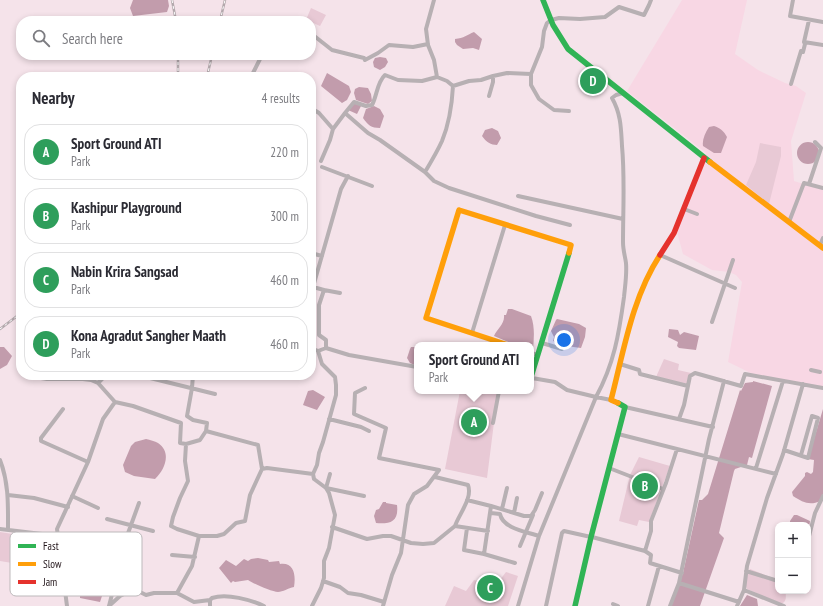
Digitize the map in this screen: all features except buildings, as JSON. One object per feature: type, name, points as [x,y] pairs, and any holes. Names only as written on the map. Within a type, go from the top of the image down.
[{"type":"street","points":[[434,0],[426,29],[428,44],[434,60],[437,77]]},
{"type":"street","points":[[544,0],[551,20],[568,49],[704,158],[821,246],[823,238]]},
{"type":"street","points":[[569,111],[554,110],[539,99],[531,85],[531,74],[542,47],[544,31],[548,23],[551,20],[606,17],[619,7],[644,15],[651,0]]},
{"type":"street","points":[[793,0],[790,16],[823,22]]},
{"type":"street","points":[[791,84],[801,51],[803,52],[809,20]]},
{"type":"street","points":[[316,37],[332,50],[364,58],[365,60],[378,53],[389,44],[413,47],[428,44]]},
{"type":"street","points":[[804,42],[823,45]]},
{"type":"street","points":[[254,72],[260,60]]},
{"type":"street","points":[[453,86],[507,73],[531,74]]},
{"type":"street","points":[[321,160],[333,129],[354,102],[366,106],[372,104],[384,75],[398,80],[422,81],[437,77],[447,81],[453,86]]},
{"type":"street","points":[[489,96],[493,76]]},
{"type":"street","points":[[425,172],[442,142],[446,130],[452,107],[453,86]]},
{"type":"street","points":[[518,606],[540,536],[596,397],[602,386],[619,332],[626,283],[626,262],[623,253],[624,175],[622,128],[616,104],[612,98],[623,93]]},
{"type":"street","points":[[316,111],[333,129]]},
{"type":"street","points":[[345,113],[368,133],[425,172],[434,181],[449,188],[536,216],[570,225]]},
{"type":"street","points":[[809,184],[822,148],[815,142]]},
{"type":"street","points":[[611,400],[634,309],[648,272],[674,233],[704,158]]},
{"type":"street","points":[[322,167],[372,186]]},
{"type":"street","points":[[316,277],[341,189],[348,176]]},
{"type":"street","points":[[789,222],[804,183],[823,188]]},
{"type":"street","points":[[518,196],[623,219]]},
{"type":"street","points":[[684,209],[697,214]]},
{"type":"street","points":[[499,342],[426,318],[459,210],[571,245],[534,368]]},
{"type":"street","points":[[472,333],[505,225]]},
{"type":"street","points":[[316,254],[322,256]]},
{"type":"street","points":[[660,255],[735,288]]},
{"type":"street","points":[[712,322],[733,260]]},
{"type":"street","points":[[316,288],[340,293]]},
{"type":"street","points":[[324,290],[320,305],[319,334],[326,340],[326,348]]},
{"type":"street","points":[[542,343],[562,349]]},
{"type":"street","points":[[312,606],[323,581],[324,561],[329,548],[335,515],[329,493],[326,488],[314,479],[313,474],[324,442],[336,395],[335,378],[322,364],[318,352],[326,348],[349,355],[414,366]]},
{"type":"street","points":[[534,354],[538,355]]},
{"type":"street","points":[[620,364],[639,370],[640,374],[688,386]]},
{"type":"street","points":[[811,370],[820,372]]},
{"type":"street","points":[[679,419],[690,376],[695,373],[741,386],[745,374],[823,388]]},
{"type":"street","points":[[534,378],[555,382],[567,390],[611,400],[625,407],[713,427]]},
{"type":"street","points":[[87,380],[98,383],[115,402],[133,406],[181,423],[180,443],[186,444],[200,440],[206,431],[207,423],[193,420],[187,416],[193,380]]},
{"type":"street","points":[[98,383],[101,380]]},
{"type":"street","points":[[159,380],[216,394]]},
{"type":"street","points":[[670,606],[682,572],[706,456],[724,381]]},
{"type":"street","points":[[756,468],[783,381]]},
{"type":"street","points":[[679,583],[738,604],[744,590],[746,571],[767,498],[784,450],[803,384]]},
{"type":"street","points":[[323,581],[340,587],[348,593],[361,595],[384,604],[392,575],[401,553],[405,521],[410,500],[414,494],[428,486],[435,478],[439,470],[380,458],[386,428],[354,414],[355,393],[365,388]]},
{"type":"street","points":[[493,423],[498,394]]},
{"type":"street","points":[[57,532],[88,462],[103,419],[115,402]]},
{"type":"street","points":[[575,606],[625,407]]},
{"type":"street","points":[[63,409],[41,438],[41,441],[88,462]]},
{"type":"street","points":[[784,450],[801,456],[808,458],[818,418],[812,416],[801,456]]},
{"type":"street","points":[[329,419],[361,427],[369,431]]},
{"type":"street","points":[[186,444],[185,461],[188,482],[180,498],[171,526],[199,536],[217,536],[224,534],[236,523],[245,521],[250,495],[262,469],[258,445],[206,431]]},
{"type":"street","points":[[618,434],[776,474]]},
{"type":"street","points":[[645,551],[652,531],[652,521],[677,448]]},
{"type":"street","points":[[0,460],[8,495],[8,530]]},
{"type":"street","points":[[262,469],[266,468],[313,474]]},
{"type":"street","points":[[609,468],[663,489]]},
{"type":"street","points":[[326,488],[330,474]]},
{"type":"street","points":[[332,527],[367,539],[391,536],[411,543],[434,543],[455,526],[469,492],[468,485],[435,478]]},
{"type":"street","points":[[326,488],[364,496]]},
{"type":"street","points":[[502,509],[507,488]]},
{"type":"street","points":[[520,546],[542,493]]},
{"type":"street","points":[[8,495],[34,498],[68,507]]},
{"type":"street","points":[[72,496],[98,508]]},
{"type":"street","points":[[811,528],[815,513],[823,496]]},
{"type":"street","points":[[514,513],[517,498]]},
{"type":"street","points":[[467,500],[528,516],[533,514]]},
{"type":"street","points":[[129,532],[139,503]]},
{"type":"street","points":[[484,554],[491,506]]},
{"type":"street","points":[[491,512],[500,514],[501,518],[512,527],[540,536]]},
{"type":"street","points":[[106,519],[153,530]]},
{"type":"street","points":[[455,526],[488,531]]},
{"type":"street","points":[[467,528],[464,550],[515,563]]},
{"type":"street","points":[[0,529],[25,532]]},
{"type":"street","points":[[546,606],[562,533],[564,531],[645,551],[651,555],[650,563],[682,572]]},
{"type":"street","points":[[177,593],[192,566],[199,536]]},
{"type":"street","points":[[172,555],[195,557]]},
{"type":"street","points":[[648,606],[659,566]]},
{"type":"street","points":[[746,571],[775,580]]},
{"type":"street","points":[[744,590],[784,606]]},
{"type":"street","points":[[142,593],[146,595],[162,592],[177,593],[194,602],[210,600],[216,597],[238,598],[264,606]]},
{"type":"street","points":[[65,596],[66,606]]},
{"type":"street","points":[[109,606],[112,596]]},
{"type":"street","points":[[109,606],[120,596]]},
{"type":"street","points":[[210,600],[210,606]]},
{"type":"shaded area","points":[[133,0],[168,0],[169,6],[167,12],[133,16],[130,8]]},
{"type":"shaded area","points":[[682,0],[747,0],[735,54],[758,70],[785,83],[796,86],[806,93],[791,141],[794,181],[823,190],[823,389],[759,377],[728,362],[742,282],[736,275],[729,272],[712,270],[683,254],[677,232],[686,202],[706,153],[627,91]]},
{"type":"shaded area","points":[[311,8],[326,15],[320,26],[316,24],[316,16],[308,16]]},
{"type":"shaded area","points":[[474,32],[482,39],[479,50],[473,48],[463,49],[455,42],[455,39]]},
{"type":"shaded area","points":[[375,58],[386,58],[388,62],[385,67],[380,70],[374,67],[373,62]]},
{"type":"shaded area","points":[[585,68],[598,76],[604,84],[599,91],[590,86],[582,78]]},
{"type":"shaded area","points":[[327,73],[349,86],[351,92],[347,100],[342,103],[321,86]]},
{"type":"shaded area","points":[[359,87],[368,88],[372,101],[368,104],[356,100],[354,93],[355,89]]},
{"type":"shaded area","points":[[353,101],[362,104],[357,114],[348,110]]},
{"type":"shaded area","points":[[374,106],[380,109],[384,116],[380,128],[370,126],[363,118],[366,109]]},
{"type":"shaded area","points":[[714,126],[722,130],[727,137],[721,153],[714,153],[703,146],[703,139],[706,132],[709,127]]},
{"type":"shaded area","points":[[492,128],[498,131],[501,138],[497,145],[489,143],[482,136],[485,130]]},
{"type":"shaded area","points":[[808,142],[816,145],[819,153],[816,161],[808,164],[800,161],[797,153],[800,145]]},
{"type":"shaded area","points":[[760,143],[781,147],[781,156],[769,204],[746,185],[756,162]]},
{"type":"shaded area","points":[[508,309],[512,309],[531,316],[534,328],[534,342],[508,342],[494,336],[502,324],[504,315],[506,315]]},
{"type":"shaded area","points":[[557,319],[579,324],[586,328],[585,337],[581,348],[566,346],[553,341],[554,337],[551,331]]},
{"type":"shaded area","points":[[669,329],[678,330],[680,335],[684,332],[699,336],[696,350],[679,348],[677,346],[678,342],[668,337]]},
{"type":"shaded area","points":[[0,347],[4,347],[12,356],[7,365],[0,369]]},
{"type":"shaded area","points":[[411,347],[414,347],[414,365],[410,363],[407,358]]},
{"type":"shaded area","points":[[664,359],[679,364],[678,370],[691,373],[688,386],[656,377]]},
{"type":"shaded area","points":[[753,381],[772,386],[752,458],[749,457],[747,465],[735,469],[734,471],[719,533],[724,538],[700,606],[671,606],[683,573],[699,500],[702,500],[708,494],[740,390],[741,391],[745,383]]},
{"type":"shaded area","points":[[313,390],[325,397],[317,410],[303,405],[308,391]]},
{"type":"shaded area","points":[[459,394],[498,394],[487,478],[445,469]]},
{"type":"shaded area","points":[[823,409],[823,494],[820,501],[813,503],[803,502],[793,496],[792,492],[805,476],[805,473],[807,472],[811,474],[813,472],[814,460],[808,459]]},
{"type":"shaded area","points":[[146,439],[158,443],[165,451],[166,461],[162,471],[155,479],[134,476],[125,472],[123,465],[131,446],[135,442]]},
{"type":"shaded area","points":[[639,457],[670,466],[649,522],[639,520],[637,526],[619,521],[630,475]]},
{"type":"shaded area","points":[[383,502],[397,505],[397,515],[392,521],[376,523],[374,516],[376,510],[379,509]]},
{"type":"shaded area","points":[[794,515],[797,515],[810,521],[790,522]]},
{"type":"shaded area","points":[[0,532],[10,534],[10,563],[0,561]]},
{"type":"shaded area","points":[[258,558],[268,560],[269,562],[279,561],[280,564],[285,564],[291,567],[295,578],[294,587],[278,592],[263,588],[248,580],[233,581],[231,583],[219,568],[226,560],[236,566],[244,559],[248,561]]},
{"type":"shaded area","points":[[750,569],[775,579],[775,594],[786,594],[785,601],[781,604],[747,589],[746,579]]},
{"type":"shaded area","points":[[506,572],[518,576],[508,606],[445,606],[454,586],[466,591],[474,580],[496,585]]},
{"type":"shaded area","points":[[747,595],[757,599],[758,606],[740,606]]},
{"type":"shaded area","points":[[80,596],[102,596],[100,602],[80,598]]},
{"type":"railway","points":[[172,0],[175,16]]},
{"type":"railway","points":[[221,16],[225,0]]},
{"type":"railway","points":[[178,60],[178,72]]},
{"type":"railway","points":[[208,72],[211,60]]},
{"type":"railway","points":[[0,329],[16,317]]},
{"type":"traffic: fast","points":[[543,0],[553,25],[568,49],[710,162]]},
{"type":"traffic: fast","points":[[534,367],[569,253]]},
{"type":"traffic: fast","points":[[575,606],[591,537],[625,407],[618,403]]},
{"type":"traffic: slow","points":[[710,162],[823,248]]},
{"type":"traffic: slow","points":[[499,342],[426,318],[459,210],[571,245],[569,253]]},
{"type":"traffic: slow","points":[[618,403],[611,400],[630,325],[642,289],[660,255]]},
{"type":"traffic: jam","points":[[660,255],[674,233],[704,158]]},
{"type":"place","name":"Kona Agradut Sangher Maath","points":[[593,81]]},
{"type":"place","name":"Sport Ground ATI","points":[[474,422]]},
{"type":"place","name":"Kashipur Playground","points":[[645,486]]},
{"type":"place","name":"Nabin Krira Sangsad","points":[[490,588]]}]
